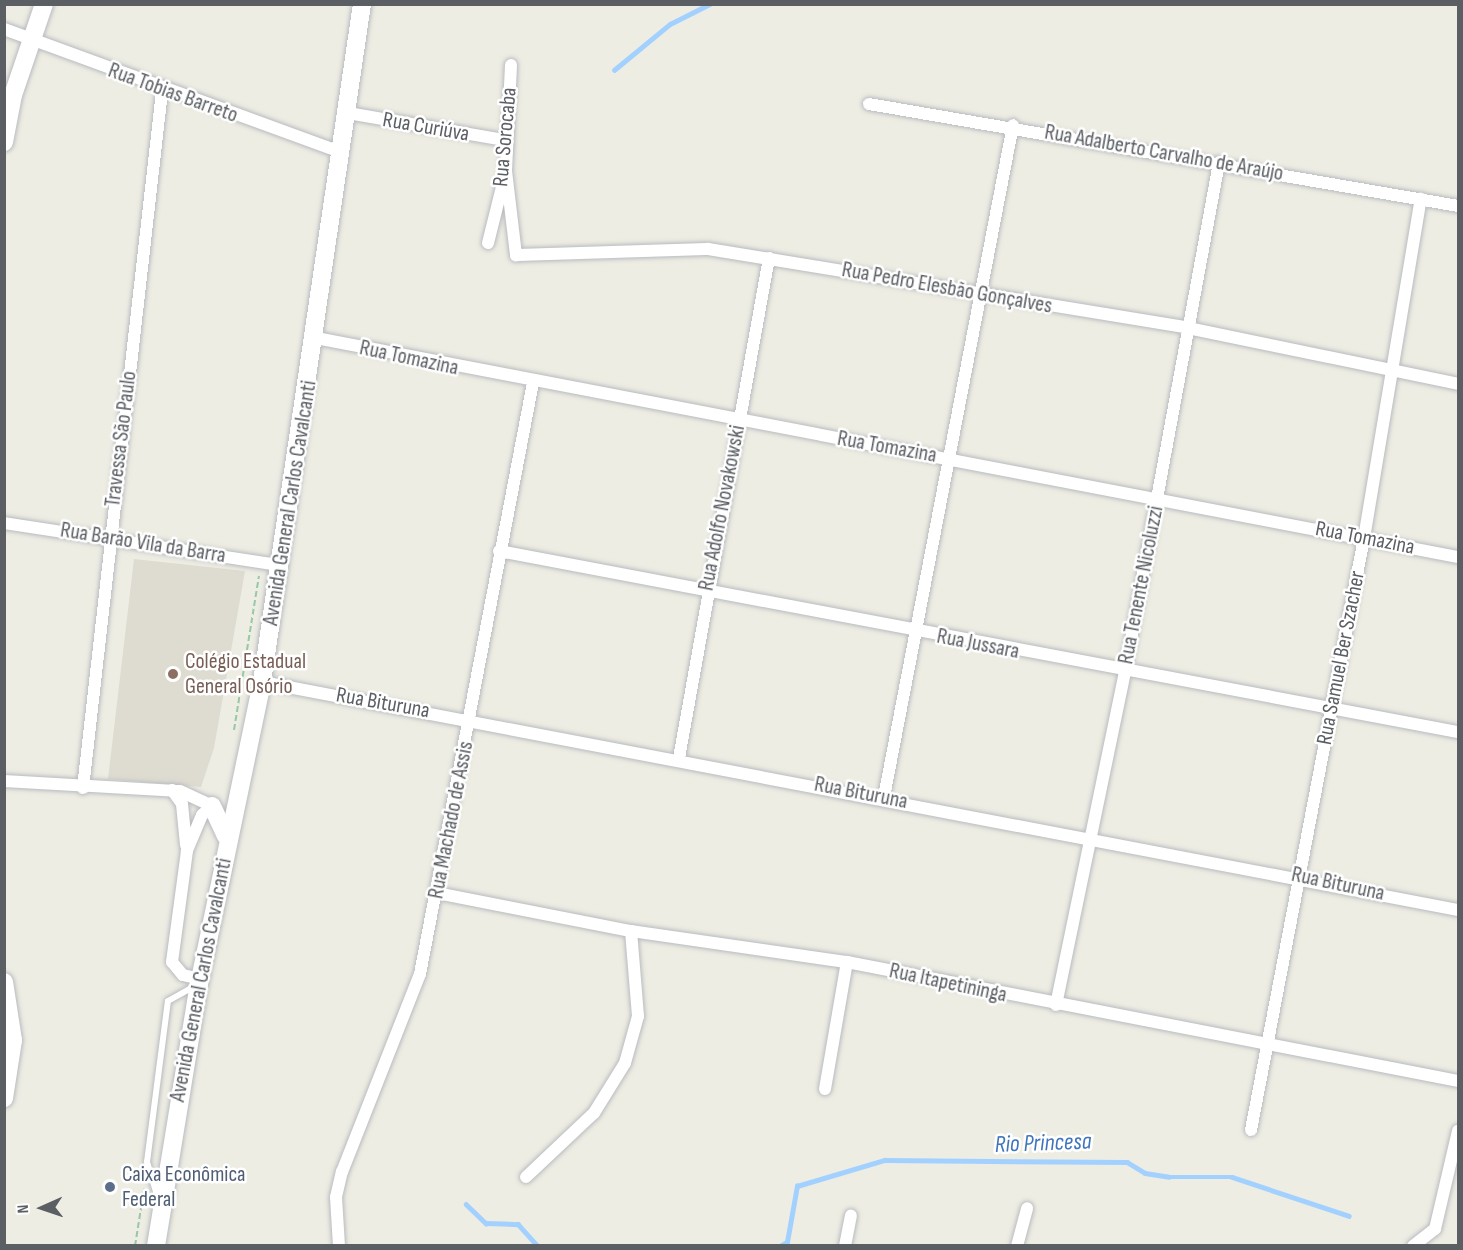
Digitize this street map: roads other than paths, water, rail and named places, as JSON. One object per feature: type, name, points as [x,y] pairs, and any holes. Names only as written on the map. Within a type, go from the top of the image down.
[{"type":"main road","points":[[4,142],[13,95],[44,4]]},
{"type":"main road","name":"Avenida General Carlos Cavalcanti","points":[[156,1245],[161,1204],[200,982],[225,852],[262,682],[316,338],[362,4]]},
{"type":"main road","points":[[212,806],[225,827],[225,852]]},
{"type":"main road","points":[[4,982],[13,1040],[4,1098]]},
{"type":"street","name":"Rua Tobias Barreto","points":[[4,29],[162,91],[342,153]]},
{"type":"street","name":"Rua Sorocaba","points":[[488,243],[506,171],[505,140],[511,65]]},
{"type":"street","name":"Travessa São Paulo","points":[[83,788],[162,91]]},
{"type":"street","name":"Rua Adalberto Carvalho de Araújo","points":[[869,104],[1013,125],[1458,206]]},
{"type":"street","name":"Rua Curiúva","points":[[348,113],[505,140]]},
{"type":"street","points":[[884,797],[947,458],[982,296],[1013,125]]},
{"type":"street","name":"Rua Tenente Nicoluzzi","points":[[1056,1005],[1125,672],[1219,163]]},
{"type":"street","name":"Rua Pedro Elesbão Gonçalves","points":[[506,171],[516,255],[685,249],[770,258],[982,296],[1188,328],[1458,384]]},
{"type":"street","name":"Rua Samuel Ber Szacher","points":[[1251,1130],[1364,538],[1394,372],[1421,199]]},
{"type":"street","name":"Rua Adolfo Novakowski","points":[[679,758],[706,586],[770,258]]},
{"type":"street","name":"Rua Tomazina","points":[[316,338],[533,382],[947,458],[1458,557]]},
{"type":"street","name":"Rua Machado de Assis","points":[[339,1245],[336,1197],[342,1172],[399,1037],[437,893],[471,719],[499,551],[533,382]]},
{"type":"street","name":"Rua Barão Vila da Barra","points":[[4,523],[280,564]]},
{"type":"street","name":"Rua Jussara","points":[[499,551],[706,586],[915,632],[1458,732]]},
{"type":"street","name":"Rua Bituruna","points":[[262,682],[471,719],[1092,839],[1301,876],[1458,910]]},
{"type":"street","points":[[4,781],[83,788],[172,790],[212,806],[202,815],[187,851],[172,962],[183,975],[200,982]]},
{"type":"street","name":"Avenida General Carlos Cavalcanti","points":[[172,790],[182,804],[187,851]]},
{"type":"street","name":"Rua Itapetininga","points":[[437,893],[631,932],[847,962],[1056,1005],[1458,1081]]},
{"type":"street","points":[[526,1177],[594,1113],[625,1063],[638,1016],[631,932]]},
{"type":"street","points":[[825,1089],[847,962]]},
{"type":"street","points":[[1413,1245],[1435,1229],[1458,1131]]},
{"type":"street","points":[[1017,1245],[1027,1208]]},
{"type":"street","points":[[845,1245],[851,1216]]},
{"type":"lane","points":[[161,1204],[148,1172],[168,1001],[200,982]]},
{"type":"waterway","points":[[614,70],[670,24],[710,4]]},
{"type":"waterway","name":"Rio Princesa","points":[[780,1246],[787,1242],[797,1186],[885,1160],[1127,1162],[1145,1173],[1169,1177],[1232,1177],[1349,1216]]},
{"type":"waterway","name":"Rio Princesa","points":[[466,1204],[486,1223],[518,1224],[538,1246]]},
{"type":"place","name":"Colégio Estadual General Osório","points":[[173,674]]},
{"type":"place","name":"Caixa Econômica Federal","points":[[110,1187]]}]
